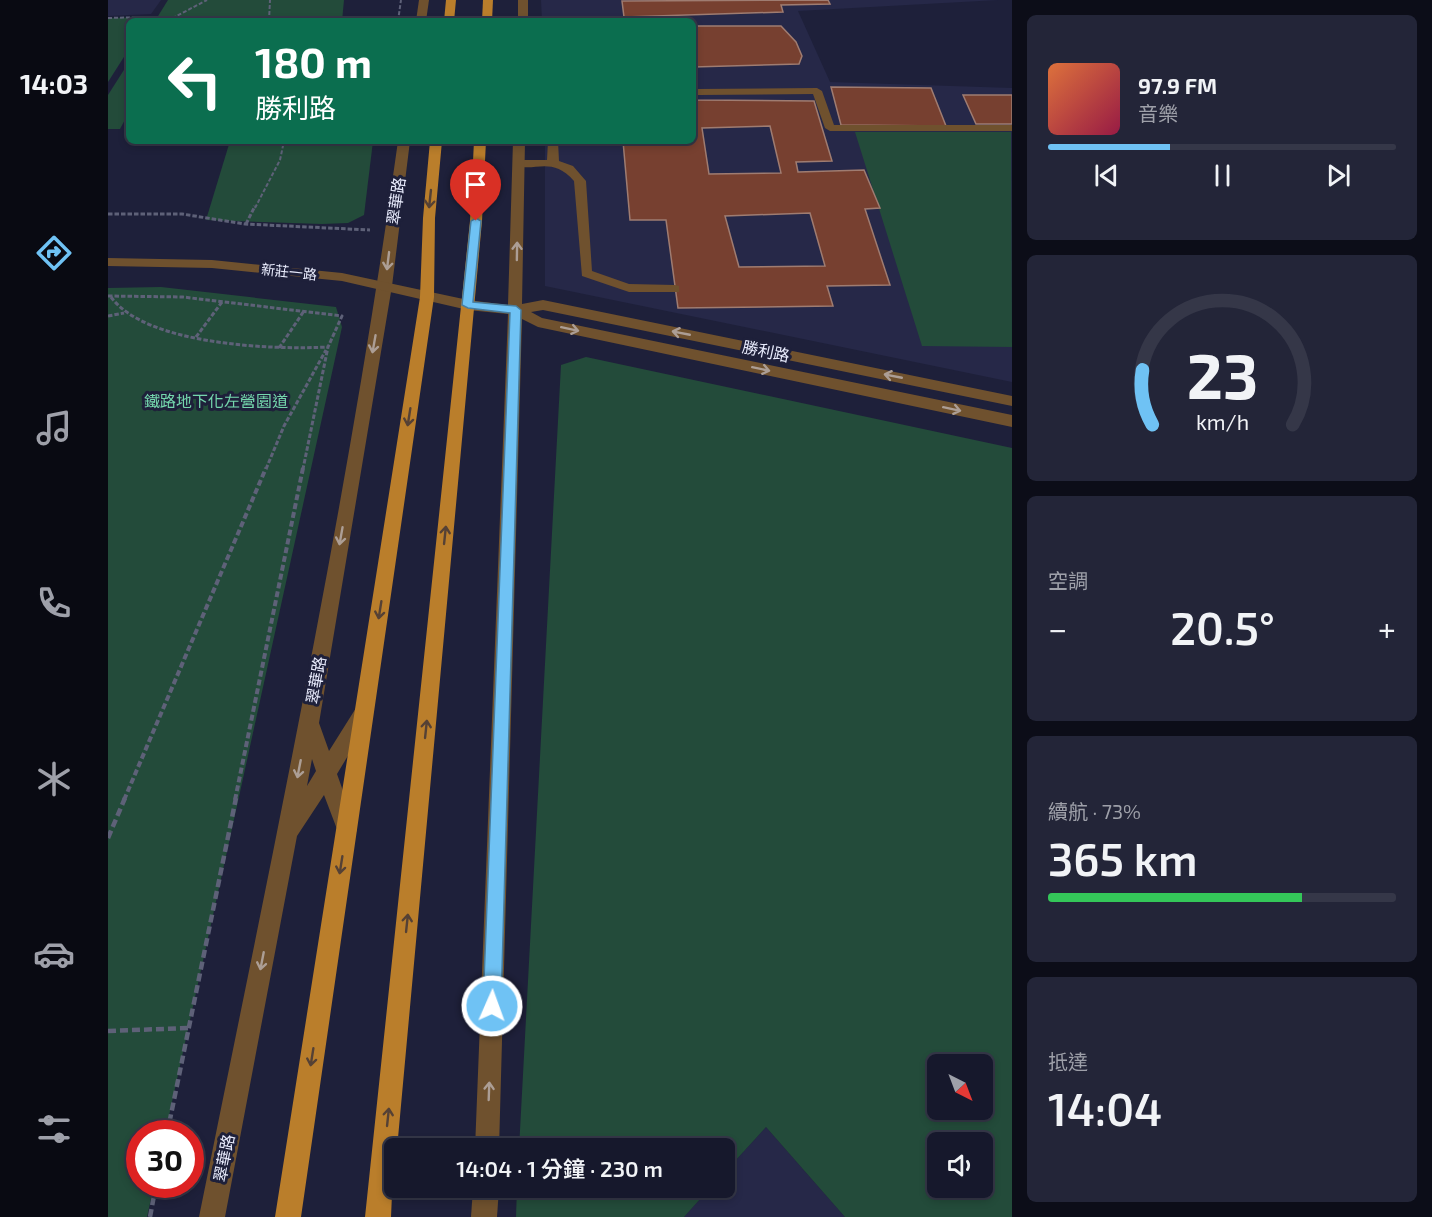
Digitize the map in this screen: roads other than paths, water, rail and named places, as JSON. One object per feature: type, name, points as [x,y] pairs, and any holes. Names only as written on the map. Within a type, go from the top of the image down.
[{"type":"main road","points":[[449,18],[451,0]]},
{"type":"main road","points":[[487,18],[488,0]]},
{"type":"main road","name":"翠華路","points":[[288,1217],[427,297],[429,218],[436,144]]},
{"type":"main road","points":[[378,1217],[468,305],[480,144]]},
{"type":"street","points":[[421,18],[424,0]]},
{"type":"street","points":[[523,18],[524,0]]},
{"type":"street","name":"翠華路","points":[[212,1217],[309,722],[385,286],[404,144]]},
{"type":"street","points":[[487,1138],[516,310],[519,144]]},
{"type":"street","name":"新莊一路","points":[[108,262],[212,264],[342,277],[468,305]]},
{"type":"street","name":"勝利路","points":[[468,305],[516,310],[543,305],[1012,401]]},
{"type":"street","name":"勝利路","points":[[516,310],[538,322],[1012,421]]},
{"type":"street","points":[[286,838],[364,712]]},
{"type":"street","points":[[309,722],[347,830]]},
{"type":"street","points":[[484,1217],[485,1198]]},
{"type":"lane","points":[[698,92],[817,91],[830,128],[1012,128]]},
{"type":"lane","points":[[553,144],[553,163]]},
{"type":"lane","points":[[519,164],[553,163],[569,168],[580,181],[586,273],[621,288],[638,291],[675,289]]},
{"type":"park label","name":"鐵路地下化左營園道","points":[[216,401]]}]
